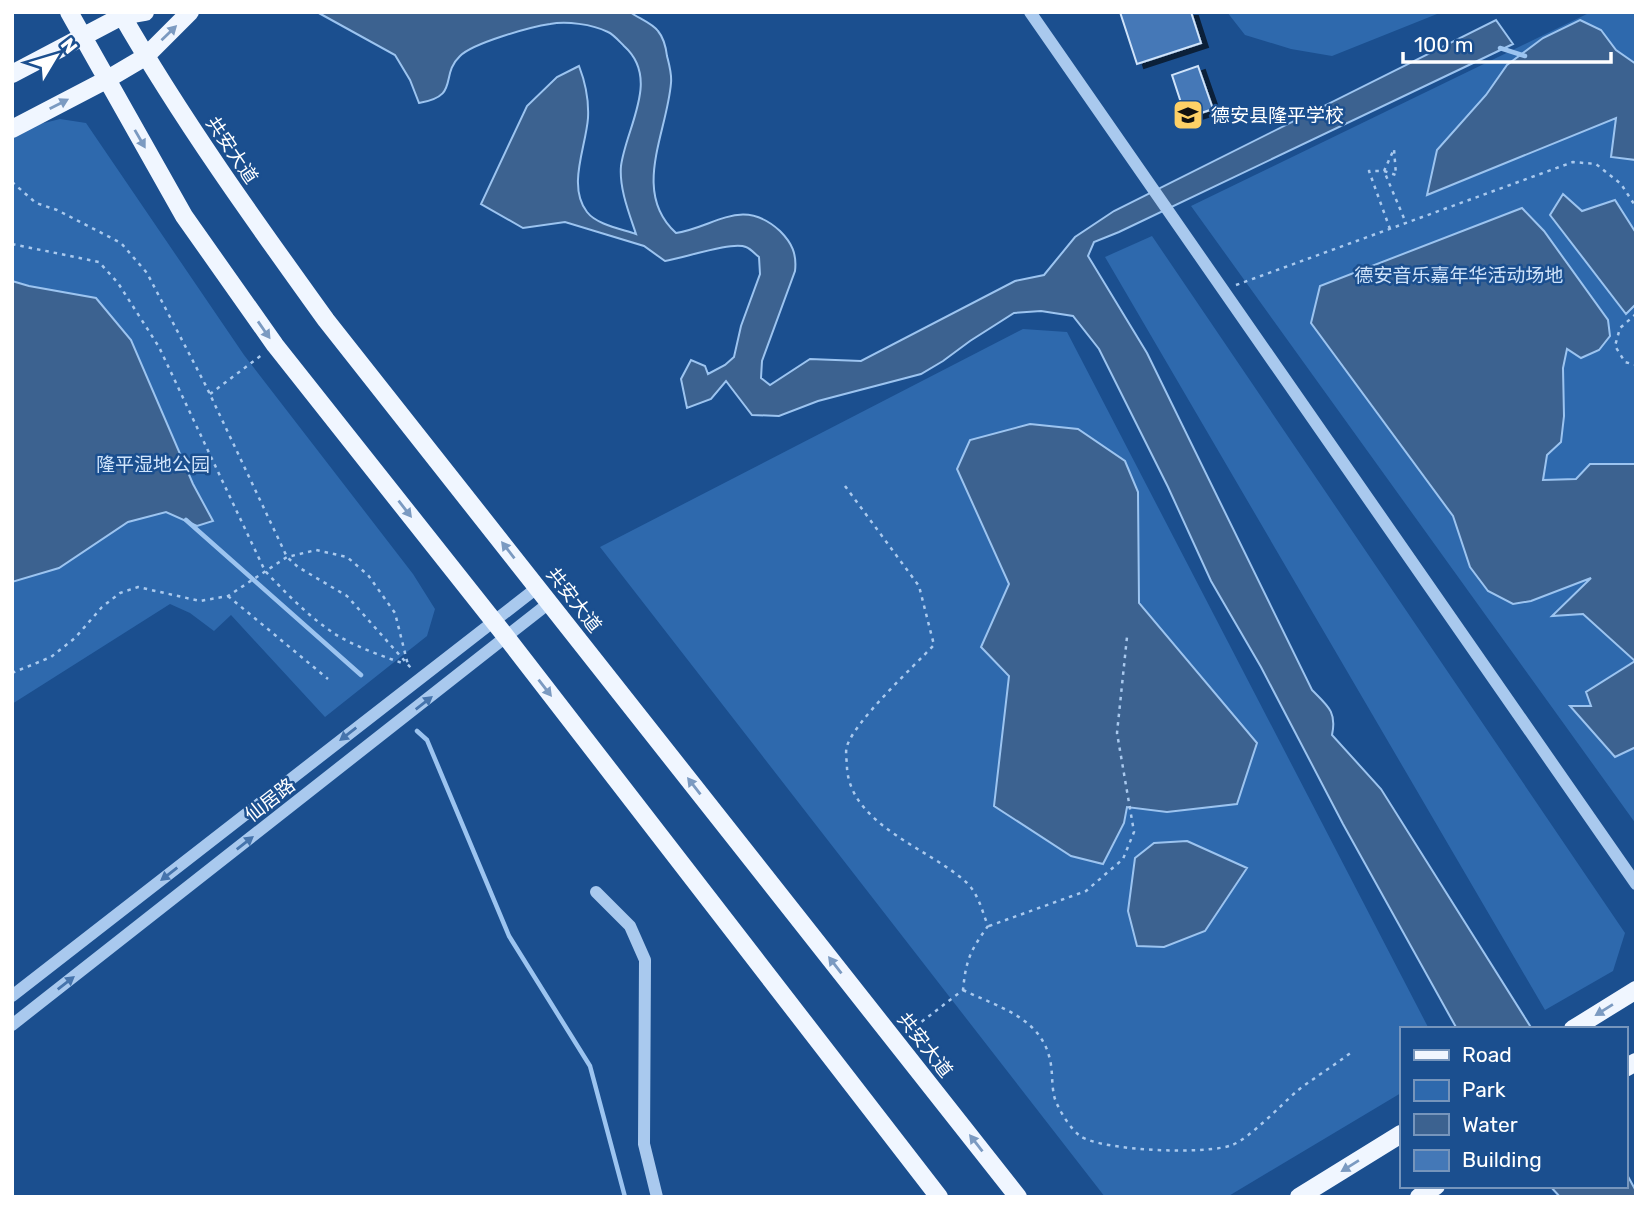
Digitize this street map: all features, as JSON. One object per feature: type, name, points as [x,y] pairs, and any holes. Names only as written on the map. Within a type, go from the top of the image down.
[{"type":"main road","points":[[70,12],[184,216],[275,345],[507,638],[939,1197]]},
{"type":"main road","points":[[12,74],[83,37],[121,13],[145,12]]},
{"type":"main road","points":[[12,129],[145,57],[190,12]]},
{"type":"main road","name":"共安大道","points":[[121,13],[145,57],[227,183],[326,320],[1018,1197]]},
{"type":"main road","points":[[1576,1027],[1636,990]]},
{"type":"main road","points":[[1300,1197],[1400,1135]]},
{"type":"street","points":[[1030,12],[1636,884]]},
{"type":"street","name":"仙居路","points":[[12,996],[538,587]]},
{"type":"street","name":"仙居路","points":[[12,1025],[550,603]]},
{"type":"street","points":[[596,892],[630,926],[645,960],[643,1144],[657,1197]]},
{"type":"path","points":[[1390,229],[1369,172],[1384,171],[1396,175],[1394,149],[1384,171],[1406,223]]},
{"type":"path","points":[[1223,290],[1573,162],[1596,164],[1621,184],[1636,207]]},
{"type":"path","points":[[12,182],[36,203],[57,210],[121,243],[147,273],[210,394],[287,556],[298,567],[346,596],[420,679]]},
{"type":"path","points":[[12,244],[99,262],[118,283],[159,347],[265,571],[287,594],[334,634],[408,666]]},
{"type":"path","points":[[1636,314],[1620,328],[1615,346],[1625,362],[1636,365]]},
{"type":"path","points":[[210,394],[275,345]]},
{"type":"path","points":[[845,486],[919,586],[934,645],[861,723],[846,747],[848,776],[854,795],[908,845],[966,882],[976,894],[988,926]]},
{"type":"path","points":[[12,673],[51,657],[75,638],[102,607],[120,593],[138,587],[200,601],[228,596],[287,556],[316,550],[347,557],[368,575],[395,613],[408,666]]},
{"type":"path","points":[[228,596],[328,679]]},
{"type":"path","points":[[895,1041],[963,990],[966,961],[988,926],[1086,891],[1123,859],[1134,832],[1117,733],[1127,636]]},
{"type":"path","points":[[963,990],[1027,1020],[1042,1040],[1051,1063],[1057,1105],[1080,1136],[1101,1144],[1174,1150],[1233,1145],[1299,1090],[1353,1051]]},
{"type":"green space","points":[[1227,12],[1442,12],[1332,56],[1291,49],[1245,35]]},
{"type":"green space","name":"德安音乐嘉年华活动场地","points":[[1591,12],[1636,12],[1636,824],[1191,206]]},
{"type":"green space","name":"隆平湿地公园","points":[[60,119],[86,123],[244,355],[413,574],[435,609],[427,636],[325,717],[231,615],[214,631],[190,613],[170,604],[12,704],[12,137],[36,125]]},
{"type":"green space","points":[[1152,236],[1625,933],[1613,971],[1545,1010],[1105,257]]},
{"type":"green space","points":[[1023,329],[1067,332],[1428,1027],[1400,1027],[1400,1094],[1227,1197],[1105,1197],[600,547]]},
{"type":"water","points":[[317,12],[630,12],[658,31],[663,39],[671,76],[655,161],[656,199],[663,217],[676,233],[728,217],[753,216],[780,231],[793,249],[795,271],[762,361],[761,378],[770,385],[810,359],[861,361],[1015,281],[1044,275],[1075,237],[1114,211],[1496,20],[1513,44],[1094,242],[1088,256],[1147,353],[1312,690],[1330,710],[1333,721],[1332,735],[1381,789],[1531,1027],[1456,1027],[1343,824],[1261,667],[1211,581],[1168,487],[1099,349],[1073,316],[1041,311],[1014,313],[921,374],[818,401],[779,416],[752,415],[726,381],[711,399],[687,408],[681,379],[691,360],[705,366],[708,374],[734,357],[741,326],[760,274],[759,257],[748,248],[730,246],[665,261],[644,246],[565,222],[523,228],[481,204],[527,106],[557,77],[579,66],[584,79],[588,111],[578,178],[581,202],[587,212],[597,220],[636,234],[625,200],[621,174],[624,151],[641,88],[635,59],[614,36],[594,27],[556,23],[541,26],[489,41],[467,51],[454,63],[445,90],[440,96],[419,103],[410,80],[395,55]]},
{"type":"water","points":[[1580,20],[1601,30],[1616,50],[1636,64],[1636,160],[1611,157],[1616,118],[1427,195],[1437,150],[1486,95],[1507,65],[1543,38]]},
{"type":"water","points":[[1563,194],[1582,211],[1615,200],[1636,233],[1636,304],[1626,314],[1550,215]]},
{"type":"water","points":[[1522,208],[1544,231],[1608,320],[1610,336],[1599,350],[1581,358],[1567,349],[1563,368],[1564,416],[1561,442],[1547,455],[1543,480],[1576,479],[1590,464],[1636,464],[1636,747],[1615,757],[1570,706],[1591,706],[1586,692],[1635,661],[1583,614],[1552,616],[1591,578],[1531,601],[1513,604],[1488,591],[1470,567],[1453,516],[1311,323],[1320,286]]},
{"type":"water","points":[[12,281],[96,298],[131,340],[193,484],[213,521],[197,526],[166,512],[128,522],[59,568],[12,582]]},
{"type":"water","points":[[1030,424],[1078,429],[1125,461],[1138,492],[1139,603],[1257,743],[1237,804],[1167,812],[1127,807],[1124,823],[1103,864],[1071,856],[994,806],[1009,676],[981,647],[1009,584],[957,469],[970,440]]},
{"type":"water","points":[[1187,841],[1247,868],[1205,931],[1164,947],[1137,946],[1128,911],[1135,858],[1154,843]]},
{"type":"water","points":[[1627,1175],[1636,1191],[1636,1197],[1560,1197],[1552,1188],[1627,1188]]},
{"type":"building","points":[[1120,12],[1191,12],[1201,43],[1137,64]]},
{"type":"building","points":[[1198,66],[1213,109],[1186,118],[1172,75]]},
{"type":"waterway","points":[[1500,48],[1525,56]]},
{"type":"waterway","points":[[186,520],[361,675]]},
{"type":"waterway","points":[[417,731],[427,740],[509,936],[590,1066],[625,1197]]},
{"type":"place","name":"德安县隆平学校","points":[[1188,115]]}]
